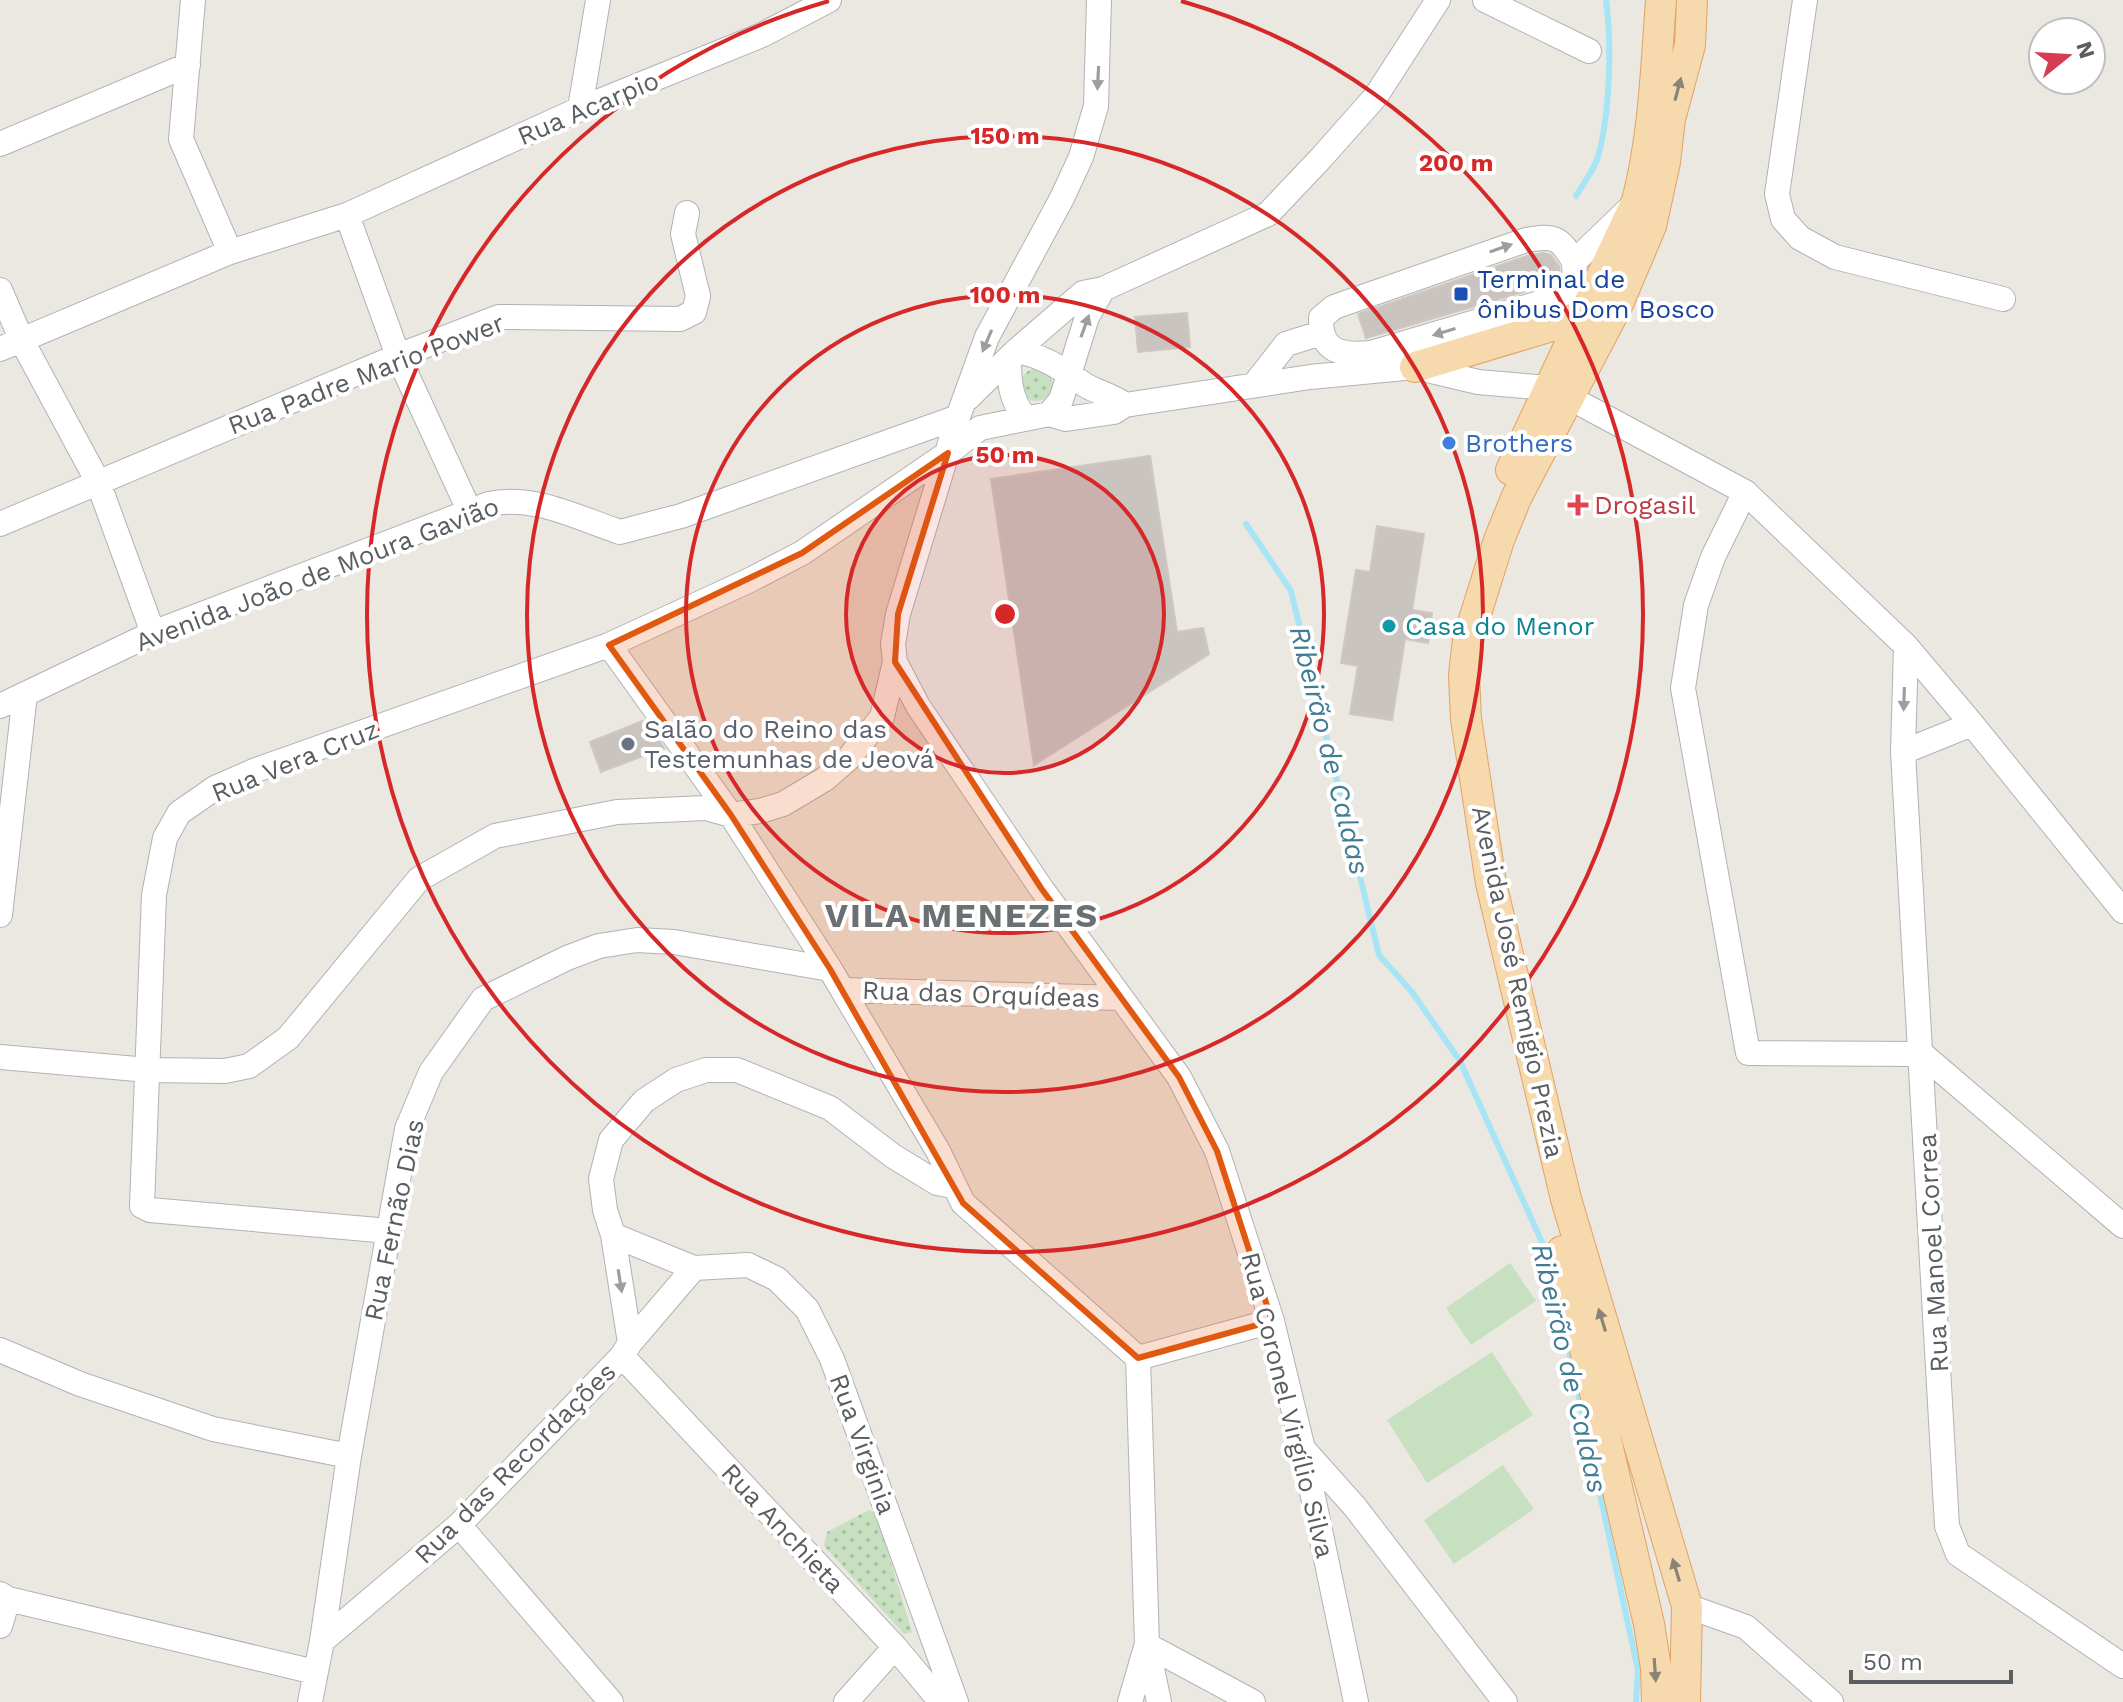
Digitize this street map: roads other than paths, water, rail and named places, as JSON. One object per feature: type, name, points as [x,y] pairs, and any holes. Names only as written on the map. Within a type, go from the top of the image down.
[{"type":"main road","name":"Avenida José Remigio Prezia","points":[[1661,0],[1653,104],[1637,201],[1585,316],[1559,393],[1483,585],[1468,639],[1464,675],[1466,719],[1491,883],[1566,1199],[1687,1606],[1688,1680],[1685,1702]]},
{"type":"main road","name":"Avenida José Remigio Prezia","points":[[1657,1702],[1656,1668],[1649,1624],[1465,831],[1449,679],[1451,635],[1462,590],[1481,540],[1559,393],[1617,306],[1651,226],[1665,162],[1670,119],[1690,45],[1692,0]]},
{"type":"main road","points":[[1415,367],[1585,316]]},
{"type":"street","points":[[193,0],[181,139],[230,252]]},
{"type":"street","points":[[580,109],[598,0]]},
{"type":"street","name":"Rua Acarpio","points":[[11,345],[230,252],[347,215],[580,109],[762,35],[829,0]]},
{"type":"street","name":"Rua Coronel Virgílio Silva","points":[[1099,0],[1096,106],[1081,157],[987,337],[961,410],[898,614],[893,644],[895,662],[918,706],[1119,998],[1179,1077],[1212,1139],[1272,1321],[1303,1449],[1356,1702]]},
{"type":"street","points":[[961,410],[1012,354],[1083,293],[1103,289],[1268,214],[1376,96],[1438,0]]},
{"type":"street","points":[[1485,0],[1589,51]]},
{"type":"street","points":[[1805,0],[1777,194],[1783,219],[1800,238],[1835,257],[2003,299]]},
{"type":"street","points":[[0,144],[188,65]]},
{"type":"street","points":[[1574,262],[1637,201]]},
{"type":"street","name":"Rua Padre Mario Power","points":[[0,524],[398,356],[499,317],[680,319],[694,312],[698,296],[683,234],[687,213]]},
{"type":"street","points":[[347,215],[398,356],[469,510]]},
{"type":"street","points":[[1549,236],[1564,245],[1574,262],[1575,281],[1565,293],[1553,299],[1371,353],[1352,355],[1332,349],[1321,333],[1321,318],[1334,307],[1526,240],[1549,236]]},
{"type":"street","points":[[1012,354],[1010,389],[1018,409],[1037,416],[1061,400],[1087,317],[1103,289]]},
{"type":"street","points":[[0,290],[11,345],[98,482],[153,633]]},
{"type":"street","points":[[1254,385],[1286,344],[1321,333]]},
{"type":"street","points":[[1012,354],[1049,361],[1125,405]]},
{"type":"street","name":"Rua Vera Cruz","points":[[389,1231],[150,1210],[142,1206],[154,895],[165,838],[179,813],[215,788],[256,770],[609,645],[802,553],[980,428],[1037,416],[1066,419],[1114,412],[1125,405],[1310,377],[1415,367],[1478,382],[1559,393]]},
{"type":"street","points":[[1559,393],[1745,492],[1906,646],[2123,911]]},
{"type":"street","name":"Avenida João de Moura Gavião","points":[[0,706],[153,633],[469,510],[505,500],[531,502],[620,532],[631,531],[681,516],[961,410]]},
{"type":"street","points":[[1745,492],[1713,557],[1696,605],[1683,688],[1748,1053],[1922,1054],[2123,1226]]},
{"type":"street","points":[[609,645],[731,815],[830,969],[938,1151],[952,1186],[963,1203],[1138,1358],[1147,1645],[1159,1702]]},
{"type":"street","name":"Rua Manoel Correa","points":[[1906,646],[1903,752],[1947,1526],[1958,1554],[2123,1666]]},
{"type":"street","points":[[0,1057],[148,1070],[225,1071],[249,1066],[288,1038],[419,879],[495,836],[617,812],[706,808],[731,815],[783,804],[825,779],[848,759],[882,717],[895,662]]},
{"type":"street","points":[[0,915],[25,694]]},
{"type":"street","points":[[1903,752],[1972,724]]},
{"type":"street","name":"Rua Fernão Dias","points":[[310,1702],[349,1456],[407,1129],[431,1072],[483,999],[599,946],[637,940],[674,942],[830,969]]},
{"type":"street","name":"Rua das Orquídeas","points":[[843,990],[1119,998]]},
{"type":"street","points":[[626,1350],[613,1235],[605,1210],[601,1179],[611,1140],[644,1101],[676,1080],[706,1070],[737,1070],[830,1108],[893,1156],[937,1183],[952,1186]]},
{"type":"street","points":[[613,1235],[694,1268]]},
{"type":"street","name":"Rua Virginia","points":[[694,1268],[748,1265],[777,1279],[807,1309],[832,1359],[956,1702]]},
{"type":"street","name":"Rua das Recordações","points":[[322,1641],[459,1525],[626,1350],[694,1268]]},
{"type":"street","points":[[1138,1358],[1272,1321]]},
{"type":"street","points":[[0,1350],[80,1384],[213,1429],[349,1456]]},
{"type":"street","name":"Rua Anchieta","points":[[626,1350],[941,1702]]},
{"type":"street","points":[[1303,1449],[1355,1507],[1505,1702]]},
{"type":"street","points":[[1317,1523],[1355,1507]]},
{"type":"street","points":[[459,1525],[602,1698]]},
{"type":"street","points":[[0,1626],[4,1597],[315,1672]]},
{"type":"street","points":[[1687,1606],[1746,1627],[1831,1702]]},
{"type":"street","points":[[1130,1702],[1147,1645]]},
{"type":"street","points":[[1147,1645],[1253,1702]]},
{"type":"street","points":[[846,1702],[895,1647]]},
{"type":"waterway","name":"Ribeirão de Caldas","points":[[1576,196],[1596,162],[1605,120],[1609,58],[1606,0]]},
{"type":"waterway","name":"Ribeirão de Caldas","points":[[1246,524],[1291,591],[1379,955],[1412,992],[1460,1061],[1550,1260]]},
{"type":"waterway","name":"Ribeirão de Caldas","points":[[1561,1314],[1638,1670],[1636,1702]]},
{"type":"place","name":"Terminal de ônibus Dom Bosco","points":[[1461,294]]},
{"type":"place","name":"Brothers","points":[[1449,443]]},
{"type":"place","name":"Drogasil","points":[[1578,505]]},
{"type":"place","name":"Casa do Menor","points":[[1389,626]]},
{"type":"place","name":"Salão do Reino das Testemunhas de Jeová","points":[[628,744]]},
{"type":"district","name":"VILA MENEZES","points":[[962,915]]}]
